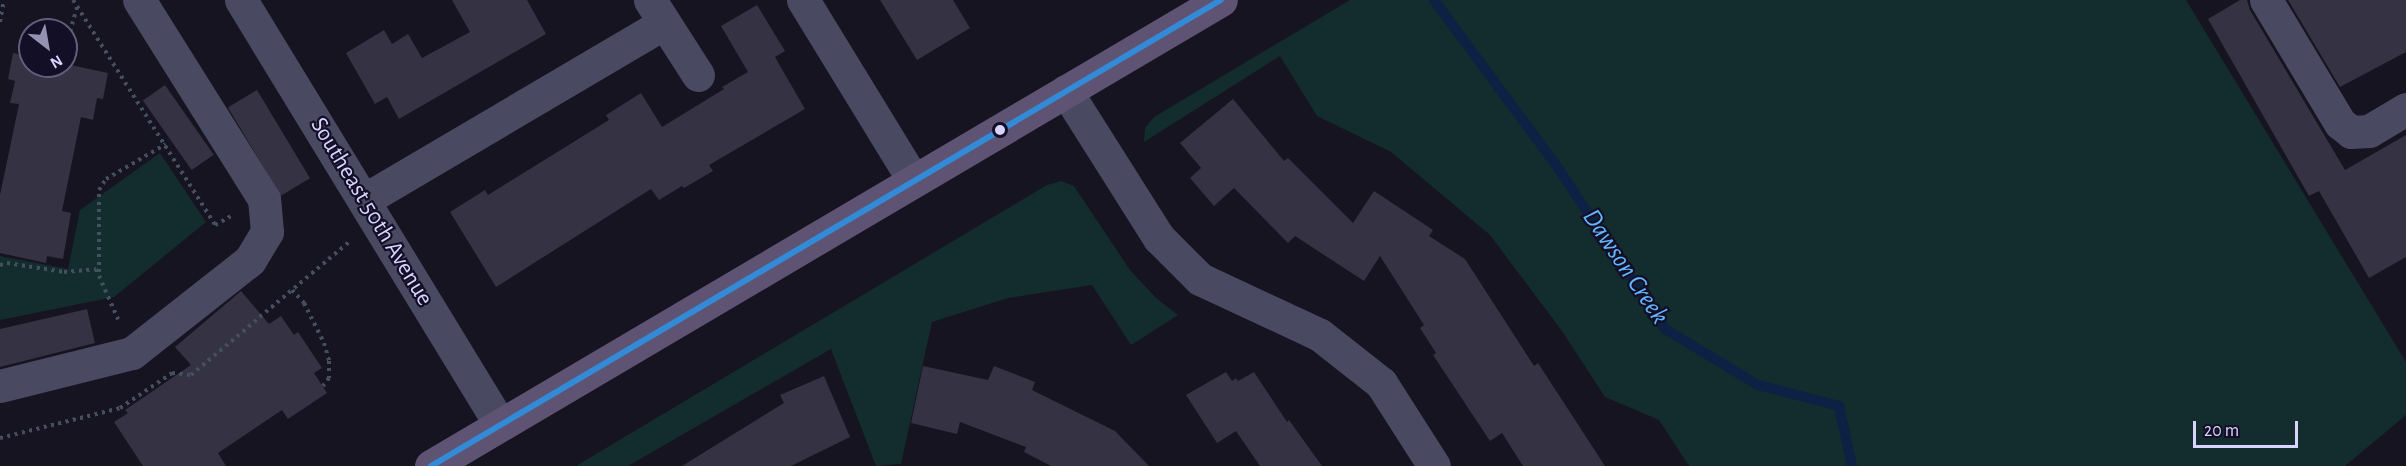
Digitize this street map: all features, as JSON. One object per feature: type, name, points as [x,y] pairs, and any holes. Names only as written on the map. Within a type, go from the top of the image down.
[{"type":"main road","points":[[431,466],[1221,0]]},
{"type":"street","points":[[0,386],[132,353],[250,260],[267,232],[264,199],[139,0]]},
{"type":"street","name":"Southeast 50th Avenue","points":[[242,0],[500,424]]},
{"type":"street","points":[[803,0],[914,181]]},
{"type":"street","points":[[2266,0],[2340,123],[2351,132],[2369,130],[2406,110]]},
{"type":"street","points":[[364,200],[657,11],[698,75]]},
{"type":"street","points":[[1066,91],[1160,238],[1200,279],[1320,335],[1380,383],[1434,466]]},
{"type":"path","points":[[0,22],[4,0]]},
{"type":"path","points":[[73,0],[215,225],[264,199]]},
{"type":"path","points":[[74,18],[77,7]]},
{"type":"path","points":[[99,274],[99,190],[106,179],[166,144]]},
{"type":"path","points":[[0,265],[7,263],[64,272],[96,269],[132,353]]},
{"type":"path","points":[[292,290],[304,303],[324,343],[329,361],[329,378],[323,386]]},
{"type":"green space","points":[[1350,0],[2186,0],[2406,362],[2406,415],[2345,466],[1689,466],[1659,420],[1605,397],[1562,331],[1490,235],[1391,152],[1317,116],[1280,56],[1144,142],[1145,128],[1154,117]]},
{"type":"green space","points":[[160,153],[206,222],[114,297],[0,320],[0,256],[68,269],[80,210]]},
{"type":"green space","points":[[1061,181],[1074,186],[1130,270],[1156,298],[1178,315],[1131,345],[1092,285],[1008,298],[932,322],[901,464],[876,466],[831,349],[628,466],[576,466],[1047,185]]},
{"type":"building","points":[[452,0],[527,0],[546,34],[399,119],[387,97],[375,104],[346,53],[384,30],[392,44],[408,34],[422,58],[470,32]]},
{"type":"building","points":[[880,0],[953,0],[970,28],[917,60]]},
{"type":"building","points":[[2240,0],[2247,0],[2250,10],[2345,170],[2406,135],[2406,257],[2369,278],[2319,191],[2309,196],[2208,19]]},
{"type":"building","points":[[2288,0],[2406,0],[2406,52],[2340,87]]},
{"type":"building","points":[[757,5],[785,51],[775,57],[805,109],[709,165],[713,171],[684,188],[682,186],[659,200],[651,189],[496,287],[450,212],[485,190],[488,195],[609,120],[606,115],[641,93],[662,127],[724,89],[722,87],[748,72],[721,26]]},
{"type":"building","points":[[13,53],[18,54],[18,78],[78,78],[78,67],[108,73],[103,99],[97,98],[93,120],[81,117],[62,211],[71,213],[63,259],[47,256],[46,263],[0,253],[0,195],[19,104],[10,103],[15,81],[8,79]]},
{"type":"building","points":[[165,85],[214,155],[192,170],[143,100]]},
{"type":"building","points":[[257,90],[310,178],[281,196],[228,108]]},
{"type":"building","points":[[1233,99],[1284,161],[1288,158],[1353,223],[1374,191],[1433,230],[1429,236],[1465,259],[1534,366],[1538,363],[1605,466],[1523,466],[1502,433],[1490,441],[1433,355],[1436,353],[1420,328],[1424,325],[1380,256],[1364,281],[1295,236],[1288,243],[1234,188],[1214,206],[1190,178],[1201,168],[1180,143]]},
{"type":"building","points":[[241,291],[269,324],[281,316],[294,335],[298,332],[322,368],[314,373],[327,393],[288,419],[282,410],[218,453],[226,466],[143,466],[114,422],[128,413],[125,410],[191,365],[175,347]]},
{"type":"building","points":[[87,309],[95,343],[0,367],[0,329]]},
{"type":"building","points":[[923,366],[988,380],[994,366],[1035,382],[1032,390],[1115,431],[1149,466],[1051,466],[1024,452],[1026,447],[960,422],[957,434],[911,423]]},
{"type":"building","points":[[1226,372],[1232,381],[1236,378],[1238,381],[1254,372],[1287,422],[1289,420],[1322,466],[1260,466],[1236,431],[1217,443],[1186,395]]},
{"type":"building","points":[[824,376],[850,437],[791,466],[682,466],[784,403],[780,395]]},
{"type":"waterway","name":"Dawson Creek","points":[[1434,0],[1556,165],[1665,329],[1758,385],[1839,406],[1852,466]]},
{"type":"transit line","points":[[431,466],[1221,0]]}]
